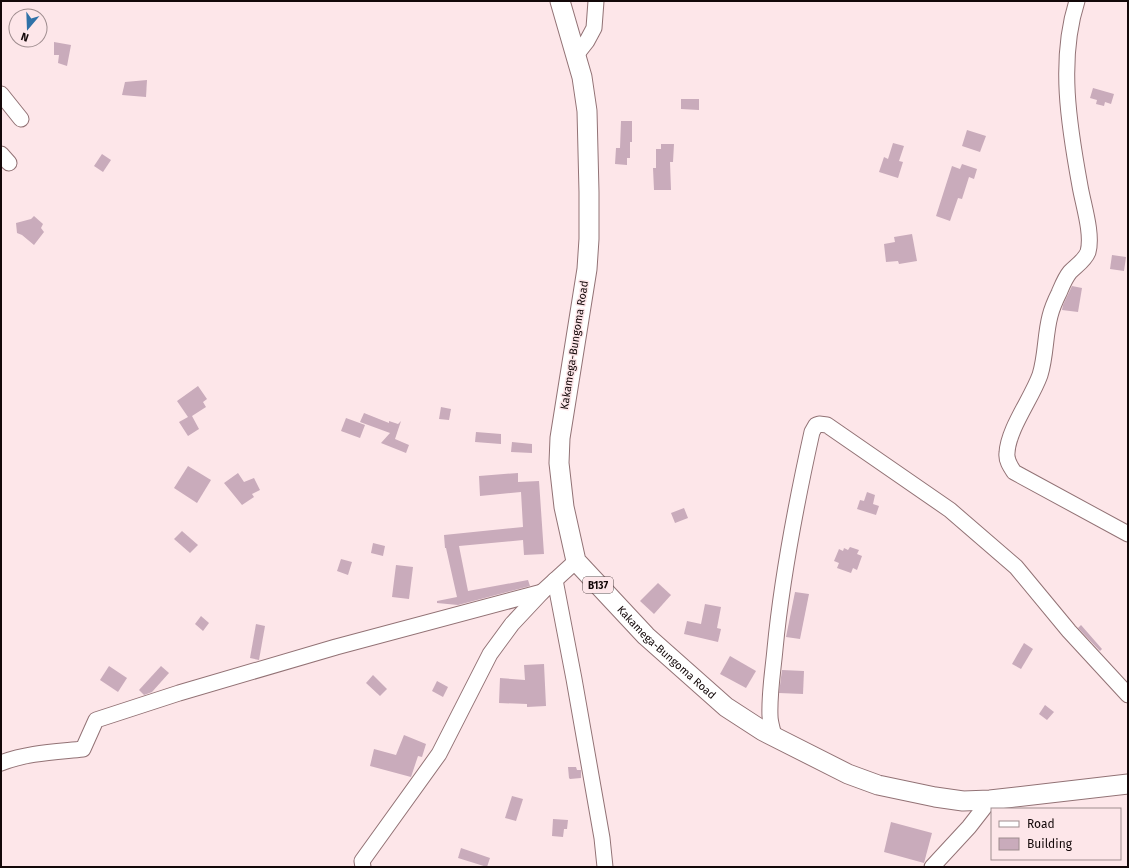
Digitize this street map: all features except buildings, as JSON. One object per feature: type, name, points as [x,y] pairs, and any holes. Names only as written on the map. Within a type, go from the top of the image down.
[{"type":"main road","name":"Kakamega-Bungoma Road","points":[[560,1],[582,77],[587,111],[589,192],[589,239],[587,269],[560,438],[559,463],[564,507],[576,561],[646,636],[726,707],[763,731],[848,774],[878,785],[935,797],[963,801],[990,800],[1128,784]]},
{"type":"street","points":[[576,55],[587,41],[594,28],[596,1]]},
{"type":"street","points":[[1077,1],[1071,20],[1068,43],[1068,104],[1079,185],[1089,235],[1089,246],[1083,259],[1070,273],[1058,294],[1050,316],[1043,363],[1039,376],[1009,442],[1006,454],[1008,464],[1014,472],[1128,534]]},
{"type":"street","points":[[1,94],[21,119]]},
{"type":"street","points":[[774,737],[770,716],[772,684],[777,628],[786,560],[796,503],[812,432],[819,424],[827,426],[950,510],[1016,567],[1069,631],[1128,695]]},
{"type":"street","points":[[363,867],[362,861],[439,754],[490,654],[512,624],[542,592],[576,561]]},
{"type":"street","points":[[555,580],[601,830],[605,867]]},
{"type":"street","points":[[1,764],[13,758],[40,753],[83,749],[96,720],[179,693],[336,647],[542,592]]},
{"type":"street","points":[[932,867],[969,827],[990,800]]}]
